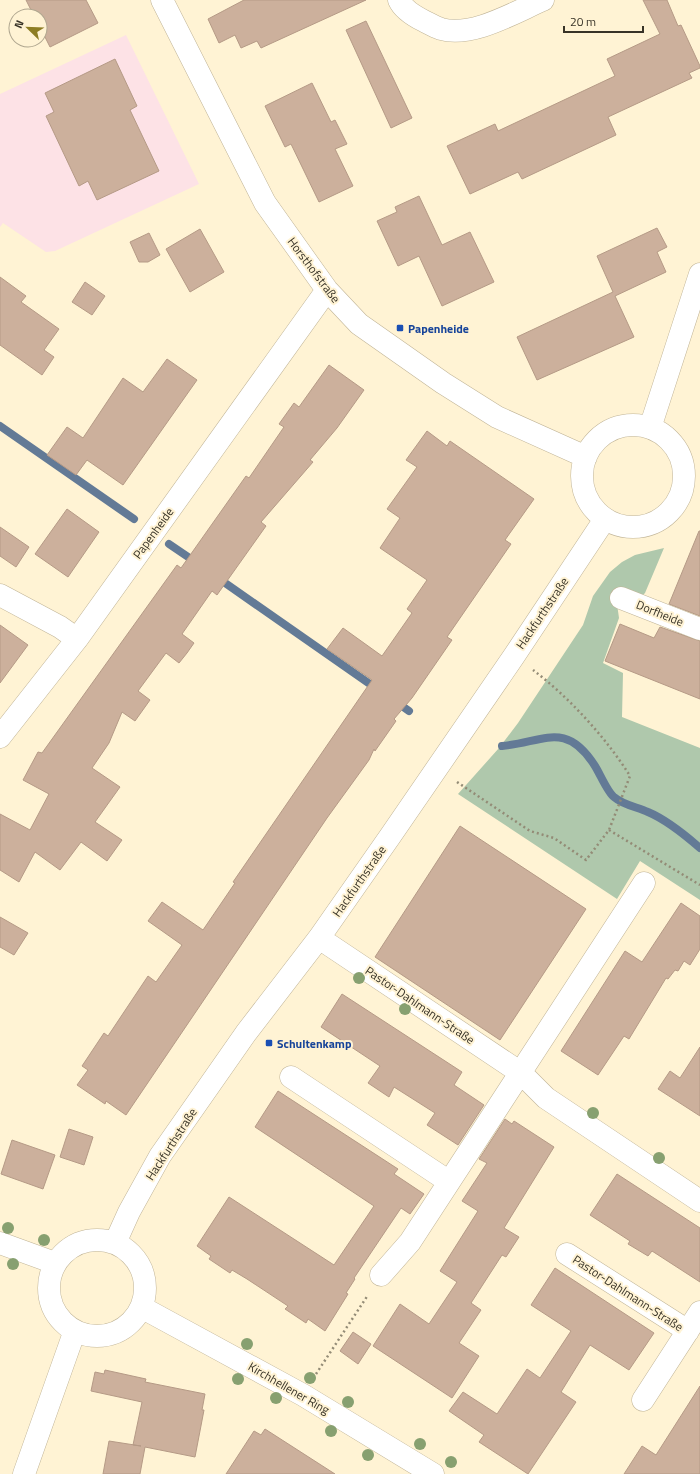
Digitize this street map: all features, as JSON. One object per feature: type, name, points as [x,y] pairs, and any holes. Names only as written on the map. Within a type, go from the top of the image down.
[{"type":"street","name":"Horsthofstraße","points":[[162,0],[265,203],[327,290],[359,324],[443,383],[497,417],[586,457]]},
{"type":"street","points":[[399,0],[401,4],[419,19],[442,29],[464,30],[484,26],[543,0]]},
{"type":"street","points":[[650,428],[700,274]]},
{"type":"street","name":"Papenheide","points":[[0,737],[77,639],[327,290]]},
{"type":"street","points":[[634,425],[650,428],[664,436],[691,464],[684,478],[682,491],[669,512],[658,520],[647,525],[634,527],[621,526],[604,519],[594,510],[584,490],[582,473],[586,457],[592,447],[603,435],[618,428],[634,425]]},
{"type":"street","name":"Hackfurthstraße","points":[[115,1243],[129,1212],[160,1156],[246,1033],[319,938],[514,656],[604,519]]},
{"type":"street","points":[[0,594],[60,627],[77,639]]},
{"type":"street","name":"Dorfheide","points":[[621,598],[700,629]]},
{"type":"street","points":[[381,1275],[410,1242],[448,1181],[644,883]]},
{"type":"street","name":"Pastor-Dahlmann-Straße","points":[[319,938],[521,1072],[546,1098],[700,1201]]},
{"type":"street","points":[[291,1077],[448,1181]]},
{"type":"street","points":[[99,1240],[115,1243],[131,1254],[143,1273],[144,1296],[141,1307],[135,1318],[126,1327],[114,1334],[94,1337],[74,1333],[65,1326],[50,1304],[48,1290],[50,1276],[55,1263],[63,1253],[74,1245],[86,1241],[99,1240]]},
{"type":"street","points":[[0,1243],[55,1263]]},
{"type":"street","name":"Pastor-Dahlmann-Straße","points":[[568,1254],[688,1332]]},
{"type":"street","name":"Kirchhellener Ring","points":[[141,1307],[303,1395],[433,1474]]},
{"type":"street","name":"Pastor-Dahlmann-Straße","points":[[643,1400],[700,1312]]},
{"type":"street","points":[[24,1474],[74,1333]]},
{"type":"path","points":[[437,768],[530,831],[554,838],[586,860],[609,830],[630,776],[617,756],[555,687],[514,656]]},
{"type":"path","points":[[609,830],[700,885]]},
{"type":"path","points":[[303,1395],[381,1275]]},
{"type":"shaded area","points":[[126,35],[199,184],[55,251],[46,252],[3,223],[0,227],[0,94]]},
{"type":"green space","points":[[664,548],[645,593],[642,596],[617,604],[619,618],[603,663],[623,673],[622,717],[700,748],[700,900],[640,861],[617,899],[458,794],[499,748],[518,723],[583,625],[593,596],[610,572],[622,562],[635,555]]},
{"type":"building","points":[[26,0],[86,0],[98,23],[50,47],[48,43],[48,8],[30,8]]},
{"type":"building","points":[[244,0],[366,0],[261,48],[257,41],[241,48],[235,35],[219,43],[208,19]]},
{"type":"building","points":[[643,0],[667,0],[678,26],[681,25],[700,66],[700,68],[689,73],[692,78],[608,117],[616,135],[522,179],[518,172],[470,194],[447,146],[495,124],[498,131],[615,76],[607,59],[660,34]]},
{"type":"building","points":[[366,21],[412,118],[391,128],[346,30]]},
{"type":"building","points":[[115,59],[137,106],[130,110],[159,171],[97,200],[88,181],[79,186],[46,116],[54,112],[45,93]]},
{"type":"building","points":[[312,83],[331,122],[335,120],[347,144],[335,149],[353,186],[319,202],[291,144],[285,147],[265,106]]},
{"type":"building","points":[[419,196],[442,245],[470,232],[494,282],[442,306],[419,256],[398,266],[377,221],[397,212],[395,207]]},
{"type":"building","points":[[657,228],[667,247],[657,252],[666,272],[615,296],[634,337],[537,380],[517,337],[613,292],[597,256]]},
{"type":"building","points":[[200,229],[224,272],[190,292],[166,249]]},
{"type":"building","points":[[149,233],[160,255],[148,262],[139,262],[130,242]]},
{"type":"building","points":[[0,277],[26,296],[21,302],[59,329],[44,350],[54,357],[42,375],[0,345]]},
{"type":"building","points":[[85,282],[105,296],[92,315],[72,302]]},
{"type":"building","points":[[167,359],[197,380],[123,485],[87,460],[76,475],[47,455],[67,427],[83,438],[123,378],[143,392]]},
{"type":"building","points":[[329,365],[364,390],[337,428],[310,460],[313,462],[261,522],[266,526],[217,595],[212,591],[182,634],[194,643],[187,653],[179,663],[166,653],[138,691],[150,700],[135,721],[122,712],[109,743],[92,768],[120,787],[95,822],[122,840],[107,861],[81,842],[60,870],[35,852],[19,882],[0,870],[0,814],[30,830],[49,794],[23,780],[38,752],[42,753],[177,565],[181,568],[246,476],[249,478],[284,427],[279,424],[294,403],[299,407]]},
{"type":"building","points":[[427,431],[447,446],[450,441],[534,499],[505,540],[511,544],[447,637],[452,640],[412,698],[394,719],[396,721],[375,751],[374,749],[369,760],[327,818],[126,1115],[106,1101],[105,1104],[77,1085],[88,1070],[82,1066],[104,1033],[108,1036],[148,976],[156,982],[182,945],[148,921],[162,902],[203,930],[235,883],[233,882],[372,680],[327,649],[343,628],[382,656],[412,613],[407,609],[427,580],[380,548],[400,518],[387,509],[417,467],[406,460]]},
{"type":"building","points":[[67,509],[99,532],[68,577],[35,554]]},
{"type":"building","points":[[0,527],[29,547],[16,567],[0,556]]},
{"type":"building","points":[[700,531],[700,616],[669,604]]},
{"type":"building","points":[[620,624],[654,638],[660,627],[700,641],[700,699],[605,661]]},
{"type":"building","points":[[0,625],[28,645],[0,683]]},
{"type":"building","points":[[460,826],[586,909],[500,1040],[375,957]]},
{"type":"building","points":[[681,903],[700,916],[700,949],[690,965],[684,961],[678,971],[675,970],[668,979],[666,978],[629,1039],[624,1036],[598,1075],[561,1051],[625,951],[642,962]]},
{"type":"building","points":[[0,917],[28,933],[14,955],[0,947]]},
{"type":"building","points":[[342,994],[462,1072],[454,1085],[484,1105],[458,1145],[427,1125],[435,1113],[394,1087],[389,1097],[368,1083],[380,1066],[321,1027]]},
{"type":"building","points":[[700,1047],[700,1116],[658,1089],[670,1071],[680,1078]]},
{"type":"building","points":[[278,1091],[398,1169],[394,1174],[424,1194],[410,1214],[401,1208],[354,1278],[355,1279],[346,1293],[348,1294],[325,1331],[308,1319],[306,1323],[285,1309],[288,1306],[247,1279],[232,1270],[230,1273],[209,1259],[211,1256],[197,1246],[229,1197],[334,1265],[374,1206],[255,1127]]},
{"type":"building","points":[[505,1119],[512,1124],[514,1121],[554,1147],[504,1228],[519,1237],[506,1257],[502,1255],[471,1303],[481,1310],[459,1343],[479,1356],[452,1398],[373,1346],[400,1304],[429,1324],[457,1282],[440,1271],[478,1211],[462,1201],[487,1163],[479,1159]]},
{"type":"building","points":[[69,1129],[93,1137],[84,1165],[60,1157]]},
{"type":"building","points":[[12,1140],[55,1155],[43,1189],[1,1174]]},
{"type":"building","points":[[617,1174],[700,1228],[700,1282],[652,1251],[648,1256],[628,1244],[630,1241],[590,1215]]},
{"type":"building","points":[[555,1268],[654,1333],[629,1370],[590,1345],[561,1392],[576,1402],[528,1474],[479,1442],[484,1435],[449,1411],[463,1392],[497,1414],[527,1369],[540,1378],[571,1331],[531,1305]]},
{"type":"building","points":[[353,1332],[371,1344],[358,1364],[340,1351]]},
{"type":"building","points":[[105,1370],[146,1379],[145,1382],[205,1394],[202,1410],[204,1410],[195,1457],[145,1447],[140,1474],[103,1474],[109,1441],[133,1445],[142,1402],[91,1391],[95,1372],[104,1374]]},
{"type":"building","points":[[700,1386],[700,1474],[624,1474],[642,1446],[656,1455]]},
{"type":"building","points":[[265,1429],[335,1474],[226,1474],[254,1431],[261,1435]]},
{"type":"waterway","points":[[0,426],[134,519]]},
{"type":"waterway","points":[[169,544],[197,563]]},
{"type":"waterway","points":[[218,578],[377,689]]},
{"type":"waterway","points":[[395,701],[409,711]]},
{"type":"waterway","points":[[502,746],[553,737],[564,738],[574,743],[584,752],[595,766],[607,788],[614,797],[630,806],[648,812],[669,823],[700,848]]},
{"type":"place","name":"Papenheide","points":[[400,328]]},
{"type":"place","name":"Schultenkamp","points":[[269,1043]]}]
